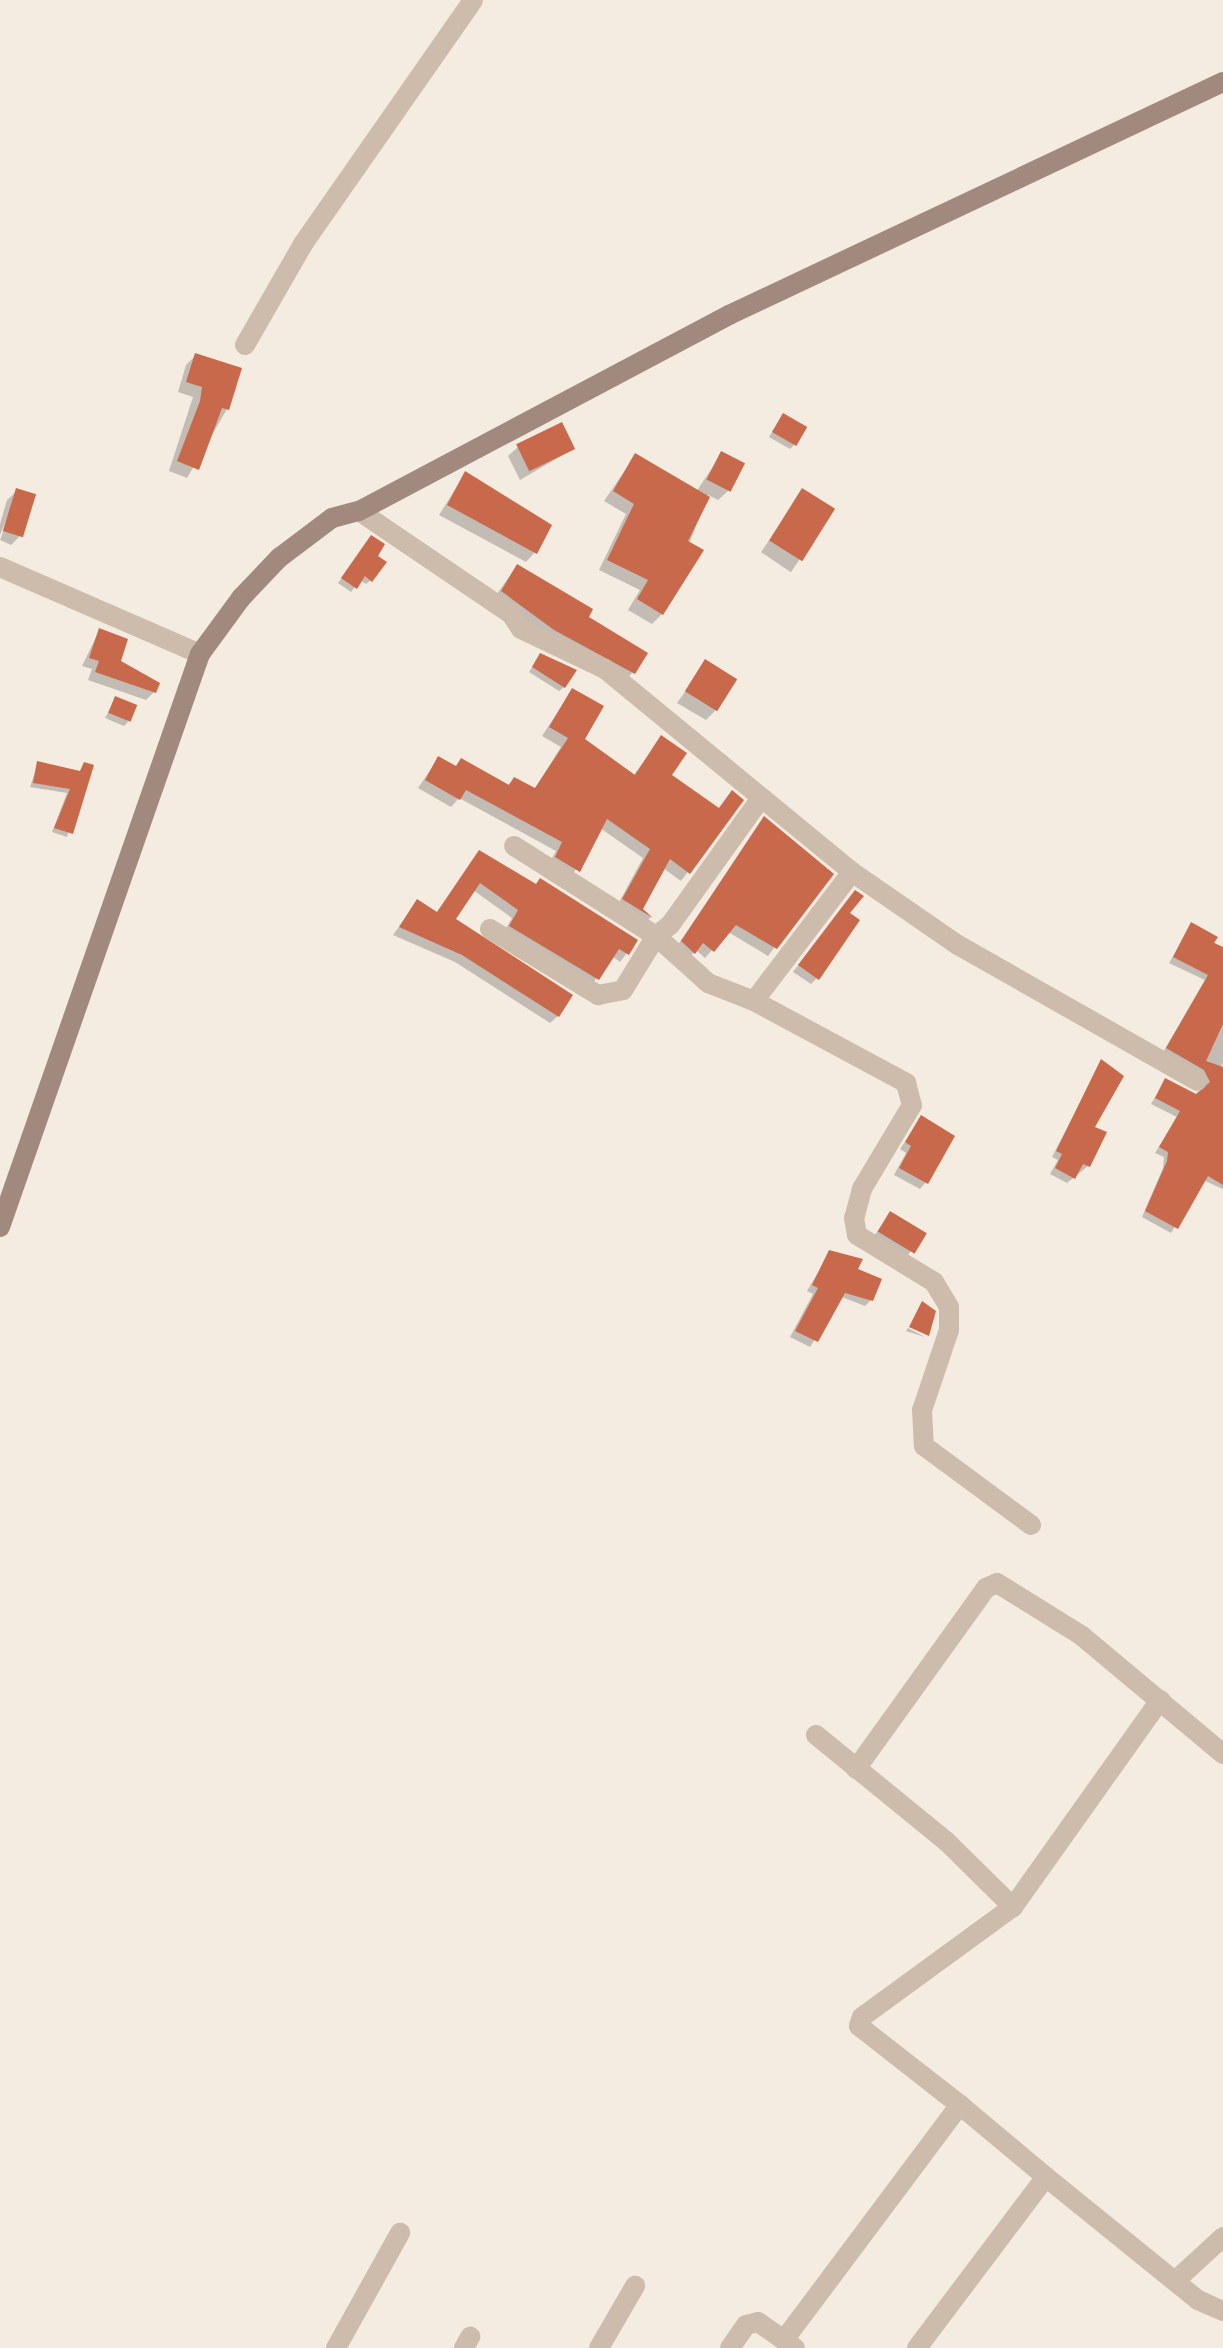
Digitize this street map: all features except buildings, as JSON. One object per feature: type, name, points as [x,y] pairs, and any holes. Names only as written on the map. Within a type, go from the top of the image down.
[{"type":"street","points":[[245,345],[303,244],[473,0]]},
{"type":"street","points":[[0,1227],[200,654],[241,598],[279,558],[332,518],[359,511],[729,315],[1223,82]]},
{"type":"street","points":[[359,511],[511,614],[521,629],[605,669],[852,872],[958,945],[1197,1081]]},
{"type":"street","points":[[0,567],[200,654]]},
{"type":"street","points":[[490,929],[598,995],[623,990],[656,936],[670,925],[761,798]]},
{"type":"street","points":[[514,846],[656,936],[708,983],[754,1001],[906,1083],[913,1096],[862,1189],[854,1218],[857,1235],[934,1282],[949,1307],[949,1330],[922,1410],[924,1446],[1031,1525]]},
{"type":"street","points":[[754,1001],[852,872]]},
{"type":"street","points":[[856,1769],[991,1584],[1003,1584],[1082,1636],[1223,1754]]},
{"type":"street","points":[[1160,1700],[1013,1907],[871,2009],[859,2026],[1175,2281],[1223,2311]]},
{"type":"street","points":[[816,1735],[946,1841],[1013,1907]]},
{"type":"street","points":[[730,2348],[746,2325],[758,2322],[790,2344],[960,2105]]},
{"type":"street","points":[[917,2348],[1046,2177]]},
{"type":"street","points":[[336,2348],[400,2233]]},
{"type":"street","points":[[1175,2281],[1223,2237]]},
{"type":"street","points":[[599,2348],[635,2286]]}]
